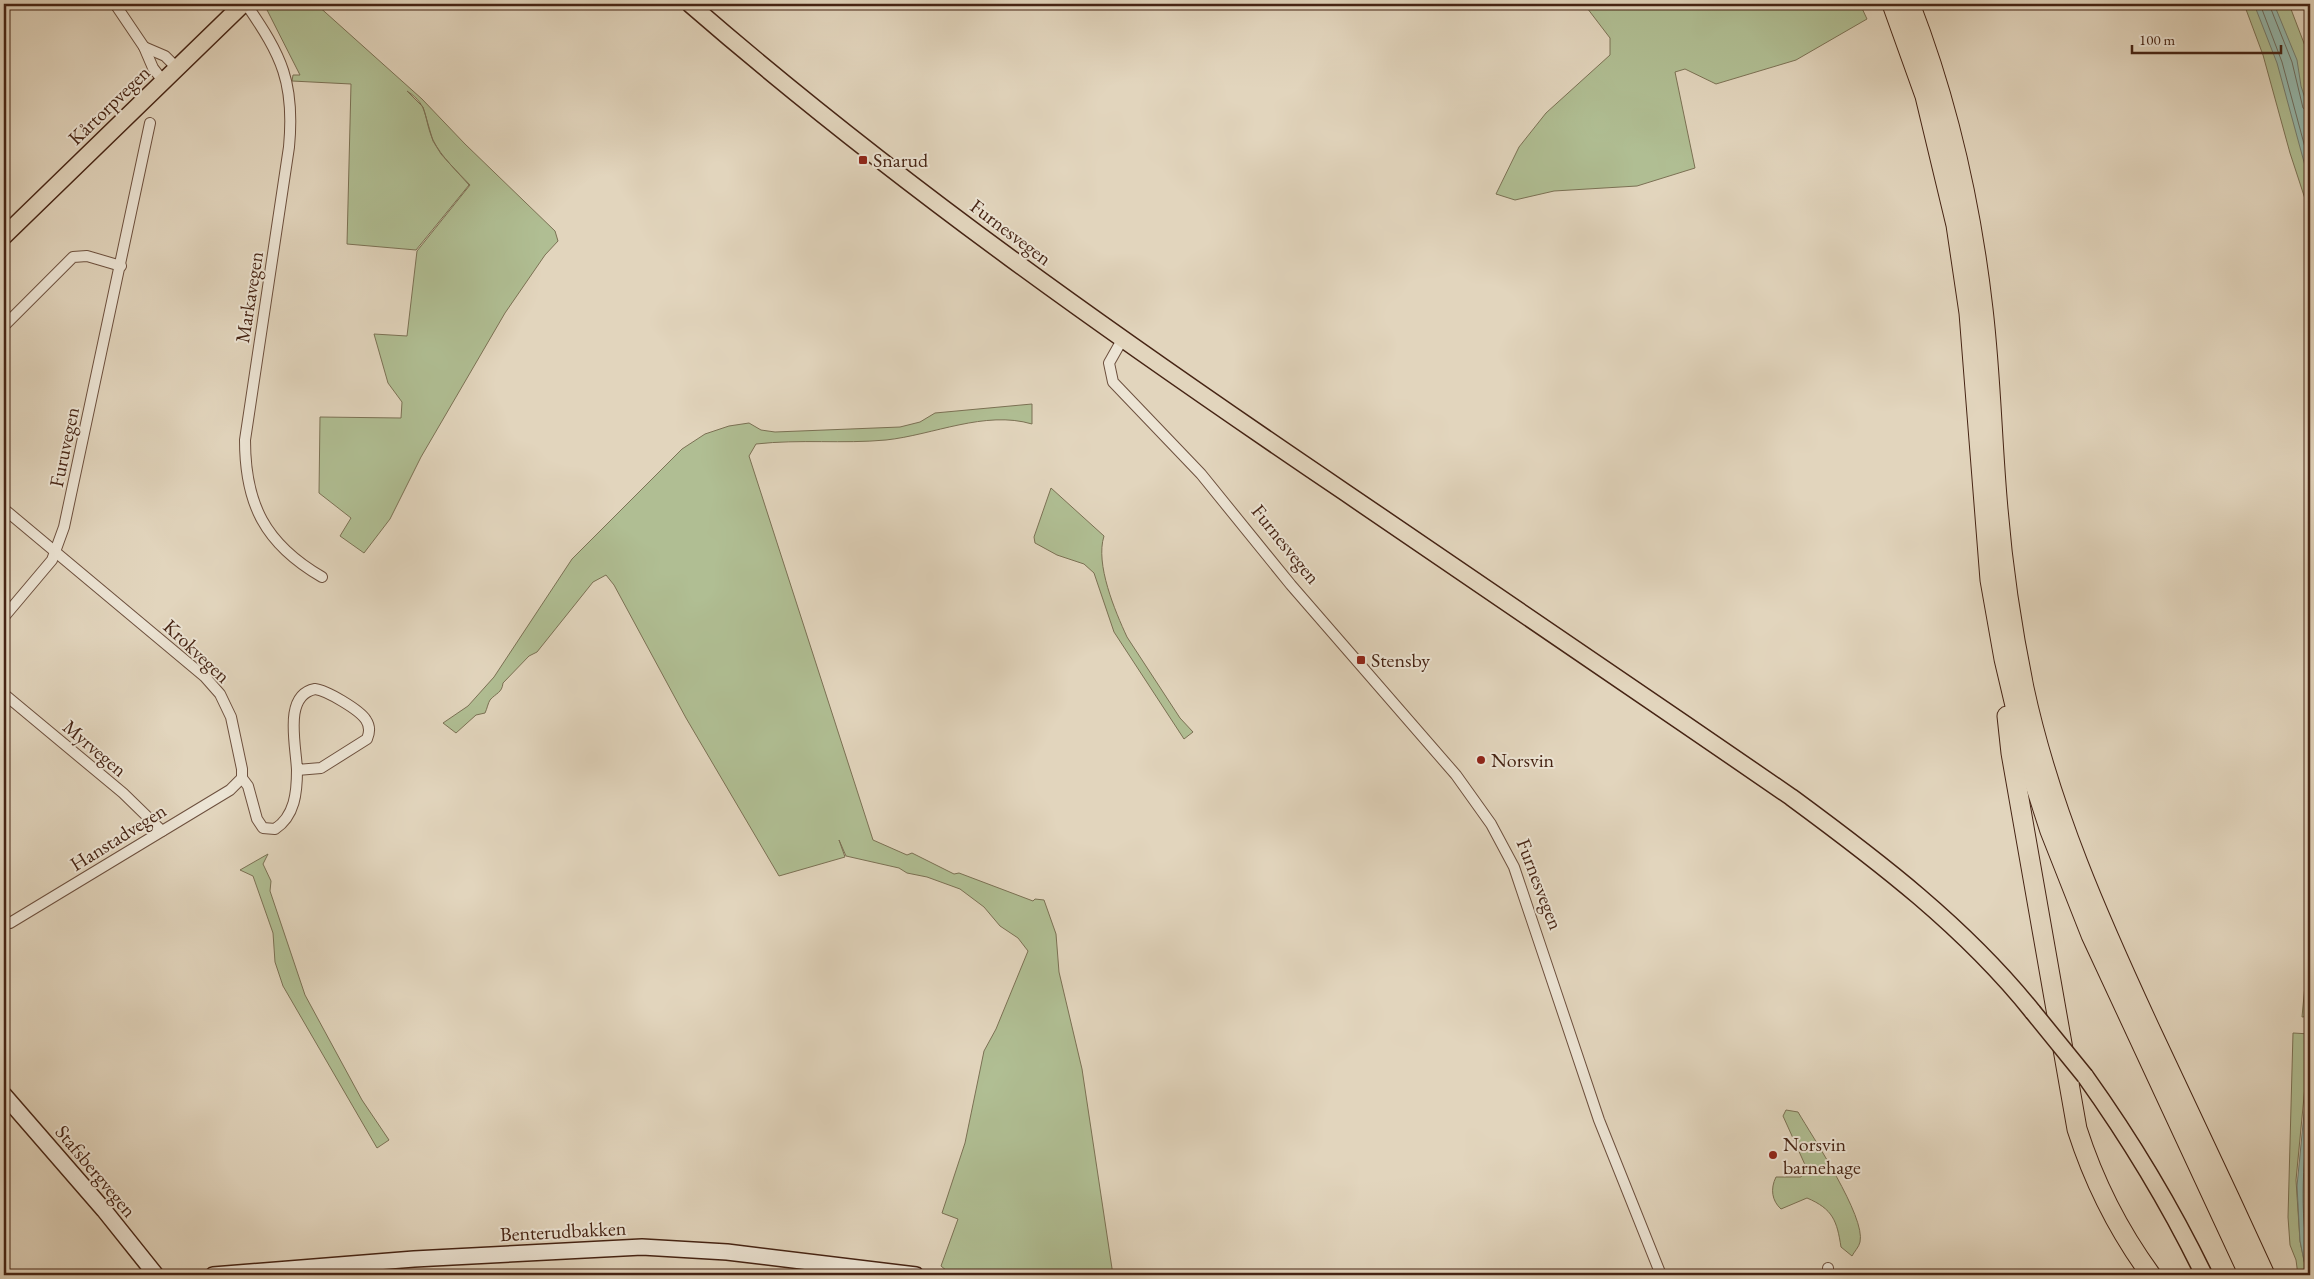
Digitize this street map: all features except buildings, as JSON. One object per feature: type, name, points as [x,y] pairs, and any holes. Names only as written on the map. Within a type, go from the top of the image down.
[{"type":"highway","points":[[1892,4],[1925,96],[1956,225],[1970,322],[1990,580],[2004,660],[2030,769],[2068,882],[2097,950],[2249,1275]]},
{"type":"highway","points":[[1910,4],[1927,48],[1952,134],[1971,223],[1988,356],[1997,505],[2007,595],[2025,690],[2044,765],[2072,849],[2105,931],[2265,1275]]},
{"type":"highway","points":[[2004,660],[2011,753],[2074,1113],[2090,1167],[2109,1210],[2151,1275]]},
{"type":"main road","name":"Kårtorpvegen","points":[[4,236],[245,4]]},
{"type":"main road","name":"Furnesvegen","points":[[690,4],[853,139],[1122,340]]},
{"type":"main road","points":[[1122,340],[1799,803],[1872,856],[1930,905],[1985,956],[2085,1076],[2121,1126],[2142,1160],[2204,1275]]},
{"type":"main road","name":"Stafsbergvegen","points":[[4,1095],[104,1210],[156,1275]]},
{"type":"main road","name":"Benterudbakken","points":[[213,1275],[414,1259],[642,1247],[727,1252],[916,1275]]},
{"type":"street","points":[[115,4],[144,47],[153,68],[164,82]]},
{"type":"street","name":"Markavegen","points":[[245,4],[266,33],[282,62],[291,106],[289,147],[246,432],[247,479],[256,509],[272,534],[306,568],[322,577]]},
{"type":"street","points":[[144,47],[165,56],[177,68]]},
{"type":"street","name":"Furuvegen","points":[[4,617],[42,573],[56,553],[74,485],[150,123]]},
{"type":"street","points":[[4,326],[73,257],[87,256],[120,266]]},
{"type":"street","name":"Furnesvegen","points":[[1122,340],[1109,363],[1113,382],[1201,474],[1291,585],[1456,775],[1503,843],[1514,867],[1598,1120],[1661,1275]]},
{"type":"street","name":"Krokvegen","points":[[4,509],[205,677],[220,694],[233,725],[242,769],[242,778],[248,786],[257,819],[264,828],[271,830],[283,824],[292,811],[298,770],[294,709],[297,700],[306,691],[315,689],[328,693],[366,719],[370,731],[367,739],[321,768],[298,770]]},
{"type":"street","name":"Myrvegen","points":[[4,694],[123,793],[162,831]]},
{"type":"street","name":"Hanstadvegen","points":[[10,923],[230,790],[242,778]]},
{"type":"green space","points":[[264,4],[316,4],[422,99],[465,144],[555,231],[558,241],[545,255],[505,313],[421,457],[390,519],[364,553],[340,536],[351,518],[319,493],[320,417],[401,418],[402,402],[388,383],[374,334],[407,336],[417,251],[470,185],[451,165],[469,185],[416,250],[347,244],[351,84],[292,81],[293,75],[300,75]]},
{"type":"green space","points":[[1584,4],[1860,4],[1867,19],[1796,60],[1716,84],[1685,69],[1675,72],[1695,168],[1637,186],[1554,191],[1515,200],[1496,194],[1519,147],[1546,113],[1610,55],[1610,38]]},
{"type":"green space","points":[[2244,4],[2289,4],[2310,59],[2310,214],[2290,153],[2263,55]]},
{"type":"green space","points":[[1032,404],[1032,424],[1014,420],[996,420],[959,425],[886,440],[756,444],[749,456],[873,840],[907,855],[912,853],[954,874],[959,873],[1033,901],[1035,899],[1044,900],[1056,934],[1059,972],[1082,1069],[1113,1275],[970,1275],[947,1271],[941,1266],[958,1219],[942,1213],[965,1143],[984,1051],[996,1029],[1028,951],[1018,938],[1000,926],[984,907],[960,889],[927,877],[907,873],[899,868],[846,856],[839,840],[845,857],[779,876],[686,718],[614,585],[606,575],[593,582],[537,652],[529,656],[503,683],[500,691],[490,700],[485,713],[476,715],[456,733],[443,723],[468,706],[494,677],[572,559],[682,449],[705,434],[729,426],[749,423],[761,430],[775,432],[900,427],[920,422],[935,413]]},
{"type":"green space","points":[[1051,488],[1104,536],[1102,560],[1104,573],[1117,614],[1127,637],[1180,718],[1193,732],[1184,739],[1114,632],[1094,573],[1084,564],[1057,555],[1035,543],[1034,537]]},
{"type":"green space","points":[[268,854],[263,864],[271,881],[270,891],[305,995],[362,1100],[389,1140],[377,1148],[283,986],[275,962],[273,933],[253,876],[240,870]]},
{"type":"green space","points":[[2310,931],[2310,1016],[2302,1017]]},
{"type":"green space","points":[[2293,1033],[2310,1034],[2296,1180],[2300,1241],[2307,1275],[2298,1275],[2296,1260],[2290,1245],[2288,1217]]},
{"type":"green space","points":[[1786,1110],[1798,1112],[1847,1196],[1860,1230],[1860,1242],[1852,1256],[1841,1247],[1838,1230],[1828,1211],[1816,1202],[1807,1198],[1781,1209],[1776,1202],[1773,1190],[1776,1177],[1801,1177],[1806,1167],[1783,1116]]},
{"type":"water","points":[[2254,4],[2274,4],[2297,60],[2301,86],[2310,114],[2310,184],[2277,63]]},
{"type":"water","points":[[2310,1052],[2310,1275],[2307,1275],[2300,1241],[2297,1186]]},
{"type":"place","name":"Snarud","points":[[863,160]]},
{"type":"place","name":"Stensby","points":[[1361,660]]},
{"type":"place","name":"Norsvin","points":[[1481,760]]},
{"type":"place","name":"Norsvin barnehage","points":[[1773,1155]]}]
